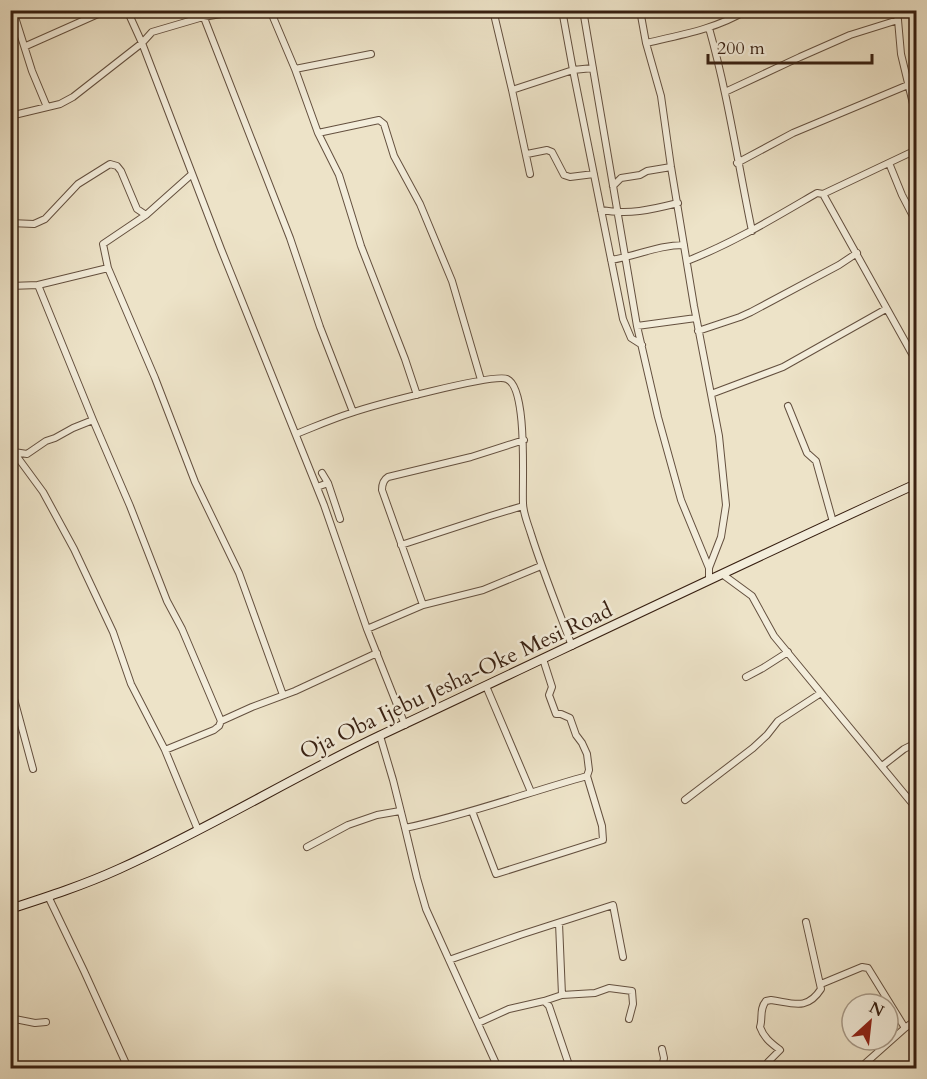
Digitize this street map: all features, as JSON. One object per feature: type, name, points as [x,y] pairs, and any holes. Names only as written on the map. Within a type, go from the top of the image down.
[{"type":"main road","name":"Oja Oba Ijebu Jesha-Oke Mesi Road","points":[[10,909],[118,870],[380,736],[916,484]]},
{"type":"street","points":[[14,10],[32,70],[47,107]]},
{"type":"street","points":[[26,46],[107,10]]},
{"type":"street","points":[[127,10],[317,487],[367,628],[405,725]]},
{"type":"street","points":[[10,116],[60,104],[82,91],[152,32],[202,14],[245,10]]},
{"type":"street","points":[[270,10],[295,69],[318,133],[339,176],[361,246],[417,395]]},
{"type":"street","points":[[493,10],[530,174]]},
{"type":"street","points":[[562,10],[626,328],[631,338],[642,345]]},
{"type":"street","points":[[583,10],[638,326],[658,417],[681,500],[709,568]]},
{"type":"street","points":[[640,10],[646,43],[661,96],[696,318],[719,436],[726,505],[721,537],[709,568],[709,580]]},
{"type":"street","points":[[646,43],[710,28],[735,18],[747,10]]},
{"type":"street","points":[[895,10],[901,54],[916,116]]},
{"type":"street","points":[[202,14],[290,238],[320,327],[353,412]]},
{"type":"street","points":[[725,92],[850,35],[898,20]]},
{"type":"street","points":[[710,28],[752,231]]},
{"type":"street","points":[[295,69],[371,54]]},
{"type":"street","points":[[512,90],[573,70],[593,68]]},
{"type":"street","points":[[738,163],[793,133],[908,85]]},
{"type":"street","points":[[318,133],[379,120],[384,124],[394,156],[420,204],[452,281],[481,380]]},
{"type":"street","points":[[526,154],[547,150],[552,152],[564,175],[570,177],[594,174]]},
{"type":"street","points":[[687,261],[752,231],[817,193],[823,194],[916,150]]},
{"type":"street","points":[[889,163],[916,222]]},
{"type":"street","points":[[10,223],[34,224],[45,219],[78,184],[110,164],[117,166],[121,171],[137,209],[146,215]]},
{"type":"street","points":[[613,186],[621,178],[671,167]]},
{"type":"street","points":[[192,174],[146,215],[103,244],[108,268],[155,378],[195,482],[238,573],[283,695]]},
{"type":"street","points":[[823,194],[916,361]]},
{"type":"street","points":[[601,210],[618,213],[645,211],[678,203]]},
{"type":"street","points":[[611,260],[626,258],[668,245],[684,245]]},
{"type":"street","points":[[699,331],[740,317],[839,265],[857,253]]},
{"type":"street","points":[[10,286],[38,285],[108,268]]},
{"type":"street","points":[[38,285],[167,601],[182,628],[221,721]]},
{"type":"street","points":[[711,394],[783,367],[886,309]]},
{"type":"street","points":[[638,326],[696,318]]},
{"type":"street","points":[[296,434],[353,412],[417,395],[481,380],[504,378],[512,383],[517,397],[524,440],[523,506],[541,566],[572,646]]},
{"type":"street","points":[[788,406],[807,453],[816,461],[833,522]]},
{"type":"street","points":[[12,449],[27,454],[46,441],[93,420]]},
{"type":"street","points":[[423,605],[382,490],[384,479],[471,458],[524,440]]},
{"type":"street","points":[[12,449],[43,492],[74,549],[113,632],[131,684],[165,750],[198,830]]},
{"type":"street","points":[[322,473],[328,483],[340,519]]},
{"type":"street","points":[[317,487],[328,483]]},
{"type":"street","points":[[401,545],[523,506]]},
{"type":"street","points":[[367,628],[423,605],[483,590],[541,566]]},
{"type":"street","points":[[722,574],[752,596],[769,629],[916,808]]},
{"type":"street","points":[[746,677],[788,652]]},
{"type":"street","points":[[165,750],[214,730],[221,721],[236,713],[295,691],[377,653]]},
{"type":"street","points":[[472,811],[496,874],[603,840],[602,826],[587,776],[589,770],[587,754],[576,735],[570,718],[556,714],[549,695],[552,687],[543,659]]},
{"type":"street","points":[[10,684],[33,769]]},
{"type":"street","points":[[486,686],[531,792]]},
{"type":"street","points":[[685,800],[753,748],[778,721],[821,693]]},
{"type":"street","points":[[380,736],[426,909],[498,1068]]},
{"type":"street","points":[[882,766],[916,743]]},
{"type":"street","points":[[405,828],[502,803],[587,776]]},
{"type":"street","points":[[307,847],[348,825],[377,814],[400,811]]},
{"type":"street","points":[[48,897],[129,1068]]},
{"type":"street","points":[[449,960],[613,905],[623,957]]},
{"type":"street","points":[[772,1068],[768,1062],[780,1050],[768,1041],[760,1027],[764,1004],[771,1000],[807,1003],[821,989],[806,922]]},
{"type":"street","points":[[559,923],[562,995]]},
{"type":"street","points":[[821,984],[862,967],[868,968],[905,1028]]},
{"type":"street","points":[[478,1023],[509,1009],[562,995],[594,993],[609,988],[632,991],[633,1004],[629,1019]]},
{"type":"street","points":[[544,1001],[549,1006],[570,1068]]},
{"type":"street","points":[[10,1018],[35,1023],[46,1022]]},
{"type":"street","points":[[860,1068],[916,1020]]},
{"type":"street","points":[[662,1049],[664,1058],[662,1068]]}]
